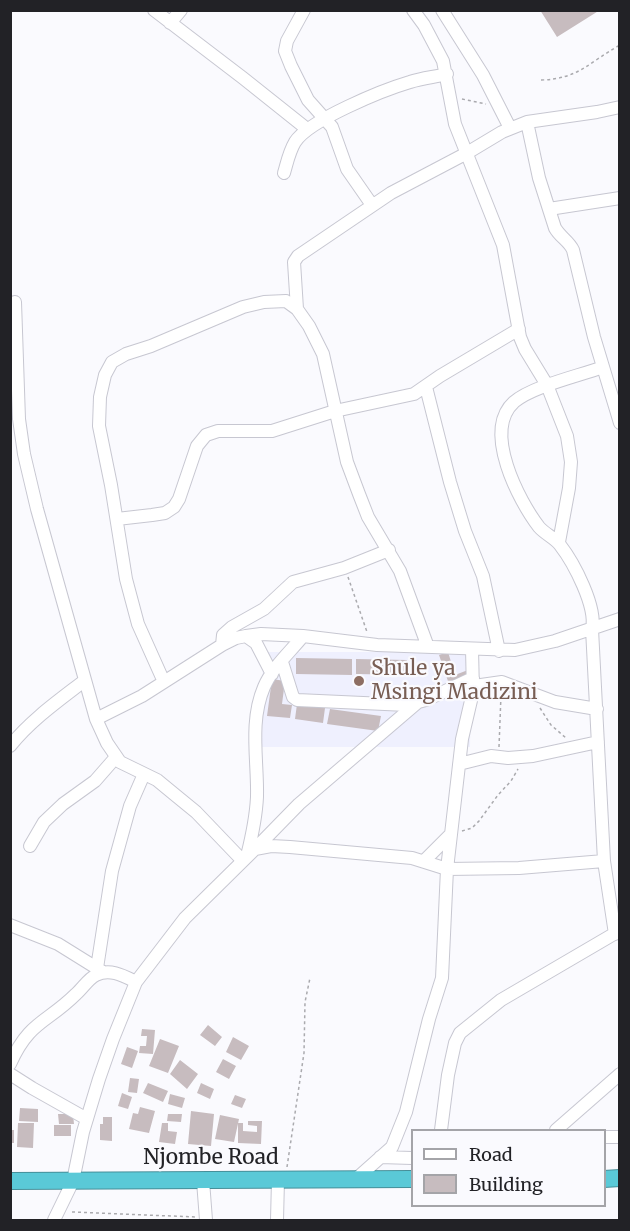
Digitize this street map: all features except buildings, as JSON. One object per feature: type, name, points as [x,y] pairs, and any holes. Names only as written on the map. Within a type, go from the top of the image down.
[{"type":"highway","name":"Njombe Road","points":[[10,1181],[411,1179]]},
{"type":"street","points":[[154,10],[307,129]]},
{"type":"street","points":[[170,23],[181,10]]},
{"type":"street","points":[[304,10],[287,41],[285,51],[308,100],[332,127],[347,169],[372,205]]},
{"type":"street","points":[[413,10],[436,46],[447,74],[455,124],[503,245],[525,349],[547,386],[567,436],[571,462],[569,488],[559,543]]},
{"type":"street","points":[[442,10],[476,68],[483,75],[510,128]]},
{"type":"street","points":[[284,173],[296,141],[307,129],[323,119],[410,82],[447,74]]},
{"type":"street","points":[[297,309],[294,261],[391,193],[510,128],[528,122],[597,112],[620,106]]},
{"type":"street","points":[[528,122],[539,178],[555,228],[573,250],[620,423]]},
{"type":"street","points":[[549,209],[620,198]]},
{"type":"street","points":[[164,682],[138,624],[131,600],[99,426],[100,397],[105,375],[112,362],[126,354],[151,346],[243,307],[264,303],[286,301],[297,309],[309,326],[323,354],[347,462],[358,494],[368,517],[400,571],[428,647]]},
{"type":"street","points":[[15,302],[18,409],[24,454],[40,519],[76,643],[84,681],[96,718],[116,757],[128,767],[157,780],[248,855]]},
{"type":"street","points":[[117,519],[165,513],[174,507],[179,499],[197,446],[206,435],[218,431],[272,431],[335,411],[414,394],[519,329]]},
{"type":"street","points":[[441,1129],[448,1075],[455,1043],[460,1033],[501,1000],[617,933],[604,861],[593,616],[570,559],[559,543],[540,529],[506,466],[502,447],[502,420],[513,403],[547,386],[603,367]]},
{"type":"street","points":[[426,387],[459,512],[483,576],[499,651]]},
{"type":"street","points":[[222,645],[223,635],[232,627],[264,609],[293,582],[344,568],[389,550]]},
{"type":"street","points":[[96,718],[142,696],[222,645],[246,636],[261,634],[303,636],[371,644],[499,651],[528,648],[620,619]]},
{"type":"street","points":[[246,636],[256,644],[272,674]]},
{"type":"street","points":[[248,855],[256,814],[256,727],[259,701],[272,674],[303,636]]},
{"type":"street","points":[[356,1179],[392,1147],[406,1112],[429,1019],[442,978],[447,869],[459,764],[473,682],[472,649]]},
{"type":"street","points":[[282,662],[293,697],[297,700],[394,706],[417,703],[473,682],[503,682],[555,702],[597,709]]},
{"type":"street","points":[[10,746],[44,712],[84,681]]},
{"type":"street","points":[[56,1216],[73,1181],[87,1119],[113,1039],[136,982],[185,918],[299,804],[417,703]]},
{"type":"street","points":[[459,764],[482,758],[515,758],[535,755],[598,742]]},
{"type":"street","points":[[30,846],[44,822],[63,804],[95,781],[116,757]]},
{"type":"street","points":[[10,1064],[19,1045],[31,1030],[75,996],[101,970],[112,871],[130,806],[144,774]]},
{"type":"street","points":[[424,861],[452,833]]},
{"type":"street","points":[[248,855],[271,846],[290,847],[424,861],[447,869],[519,868],[604,861]]},
{"type":"street","points":[[10,925],[57,944],[101,970],[136,982]]},
{"type":"street","points":[[10,1074],[87,1119]]},
{"type":"street","points":[[558,1129],[620,1074]]},
{"type":"street","points":[[380,1156],[411,1158]]},
{"type":"street","points":[[203,1180],[206,1219]]},
{"type":"street","points":[[277,1221],[282,1180]]},
{"type":"path","points":[[541,80],[567,77],[578,73],[620,45]]},
{"type":"path","points":[[449,90],[464,100],[481,103],[501,111]]},
{"type":"path","points":[[344,568],[371,644]]},
{"type":"path","points":[[498,757],[503,682]]},
{"type":"path","points":[[534,694],[546,718],[575,747]]},
{"type":"path","points":[[452,833],[472,828],[511,782],[520,767],[535,755]]},
{"type":"path","points":[[282,1180],[304,1053],[305,1002],[310,978]]},
{"type":"path","points":[[56,1216],[104,1215],[206,1219]]},
{"type":"path","points":[[177,1221],[178,1217]]},
{"type":"shaded area","points":[[263,652],[471,652],[470,747],[262,747]]},
{"type":"place","name":"Shule ya Msingi Madizini","points":[[359,681]]}]
